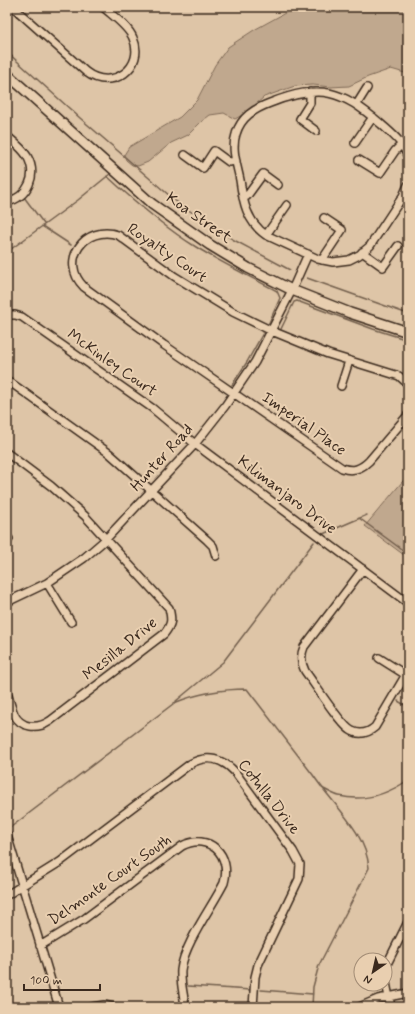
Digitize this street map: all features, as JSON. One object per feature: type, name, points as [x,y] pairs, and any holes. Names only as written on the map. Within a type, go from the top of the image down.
[{"type":"main road","name":"Koa Street","points":[[7,74],[135,189],[168,216],[231,258],[292,290],[350,313],[408,332]]},
{"type":"street","points":[[13,7],[86,72],[94,78],[104,80],[115,79],[124,73],[132,64],[136,51],[135,43],[131,34],[103,7]]},
{"type":"street","points":[[357,104],[367,88]]},
{"type":"street","points":[[310,92],[310,103],[300,119],[316,131]]},
{"type":"street","points":[[408,157],[404,143],[357,104],[336,95],[310,92],[286,96],[258,108],[249,114],[242,122],[236,134],[234,148],[243,198],[250,218],[266,235],[322,260],[333,262],[343,261],[362,252],[373,241],[403,196],[408,185]]},
{"type":"street","points":[[355,143],[373,118]]},
{"type":"street","points":[[7,136],[24,152],[31,165],[32,174],[29,184],[22,194],[16,199],[7,202]]},
{"type":"street","points":[[359,160],[380,173],[395,151],[404,143]]},
{"type":"street","points":[[185,155],[203,168],[214,151],[229,162],[236,161]]},
{"type":"street","points":[[243,198],[247,196],[263,174],[278,185]]},
{"type":"street","points":[[266,235],[287,205]]},
{"type":"street","points":[[322,260],[342,230],[324,218]]},
{"type":"street","name":"Royalty Court","points":[[235,393],[164,345],[84,287],[77,277],[74,264],[80,245],[87,238],[97,233],[107,232],[118,235],[191,287],[233,312],[272,331]]},
{"type":"street","points":[[362,252],[383,267],[398,246]]},
{"type":"street","name":"Hunter Road","points":[[7,602],[47,583],[78,562],[106,539],[195,444],[235,393],[255,362],[272,331],[308,254]]},
{"type":"street","name":"McKinley Court","points":[[7,315],[22,317],[152,408],[195,444]]},
{"type":"street","points":[[272,331],[349,361],[399,376],[408,384]]},
{"type":"street","points":[[341,386],[349,361]]},
{"type":"street","points":[[7,380],[109,453],[210,543],[216,556]]},
{"type":"street","name":"Imperial Place","points":[[235,393],[338,466],[350,470],[358,470],[366,464],[408,415]]},
{"type":"street","name":"Kilimanjaro Drive","points":[[195,444],[408,603]]},
{"type":"street","points":[[7,453],[51,486],[85,516],[106,539]]},
{"type":"street","name":"Mesilla Drive","points":[[7,692],[14,714],[19,721],[30,727],[42,726],[153,643],[170,627],[172,618],[169,608],[106,539]]},
{"type":"street","points":[[363,569],[304,647],[301,656],[302,666],[305,671],[342,722],[349,729],[360,733],[367,732],[375,727],[407,673],[379,658]]},
{"type":"street","points":[[47,583],[71,622]]},
{"type":"street","name":"Cotulla Drive","points":[[7,895],[60,862],[190,764],[198,760],[210,759],[224,763],[235,772],[293,851],[298,859],[300,868],[298,882],[266,944],[258,965],[255,977],[253,1007]]},
{"type":"street","points":[[7,835],[59,1007]]},
{"type":"street","name":"Delmonte Court South","points":[[40,946],[92,913],[182,846],[196,842],[208,844],[221,854],[225,864],[226,873],[224,883],[190,944],[184,958],[181,977],[185,1007]]},
{"type":"street","points":[[393,952],[408,922]]},
{"type":"street","points":[[388,992],[391,1007]]},
{"type":"street","points":[[360,1007],[378,999],[408,993]]},
{"type":"street","points":[[92,1007],[104,1005],[113,1007]]},
{"type":"shaded area","points":[[296,7],[408,7],[408,74],[391,69],[368,77],[349,86],[295,86],[264,97],[246,113],[235,119],[224,113],[210,115],[188,135],[171,143],[148,162],[138,166],[132,165],[126,160],[124,155],[129,147],[180,117],[197,100],[215,65],[228,47],[254,30]]},
{"type":"shaded area","points":[[408,475],[408,558],[365,526]]},
{"type":"waterway","points":[[7,52],[178,203],[232,239],[290,270]]},
{"type":"waterway","points":[[7,252],[78,200],[110,174]]},
{"type":"waterway","points":[[107,176],[150,214],[184,240],[236,270],[277,291],[280,298],[268,325]]},
{"type":"waterway","points":[[24,197],[44,224]]},
{"type":"waterway","points":[[42,226],[71,245]]},
{"type":"waterway","points":[[307,278],[408,314]]},
{"type":"waterway","points":[[281,329],[294,302],[297,301],[373,329],[408,340]]},
{"type":"waterway","points":[[232,385],[263,333]]},
{"type":"waterway","points":[[323,534],[367,515]]},
{"type":"waterway","points":[[359,518],[408,554]]},
{"type":"waterway","points":[[176,701],[223,662],[314,542]]},
{"type":"waterway","points":[[174,703],[209,693],[247,689],[347,818],[362,842],[367,855],[369,868],[319,965],[313,987],[312,1007]]},
{"type":"waterway","points":[[398,701],[408,707]]},
{"type":"waterway","points":[[11,827],[173,704]]},
{"type":"waterway","points":[[322,788],[339,796],[358,798],[375,796],[384,793],[408,780]]},
{"type":"waterway","points":[[188,986],[251,990]]},
{"type":"waterway","points":[[261,990],[313,994]]}]
